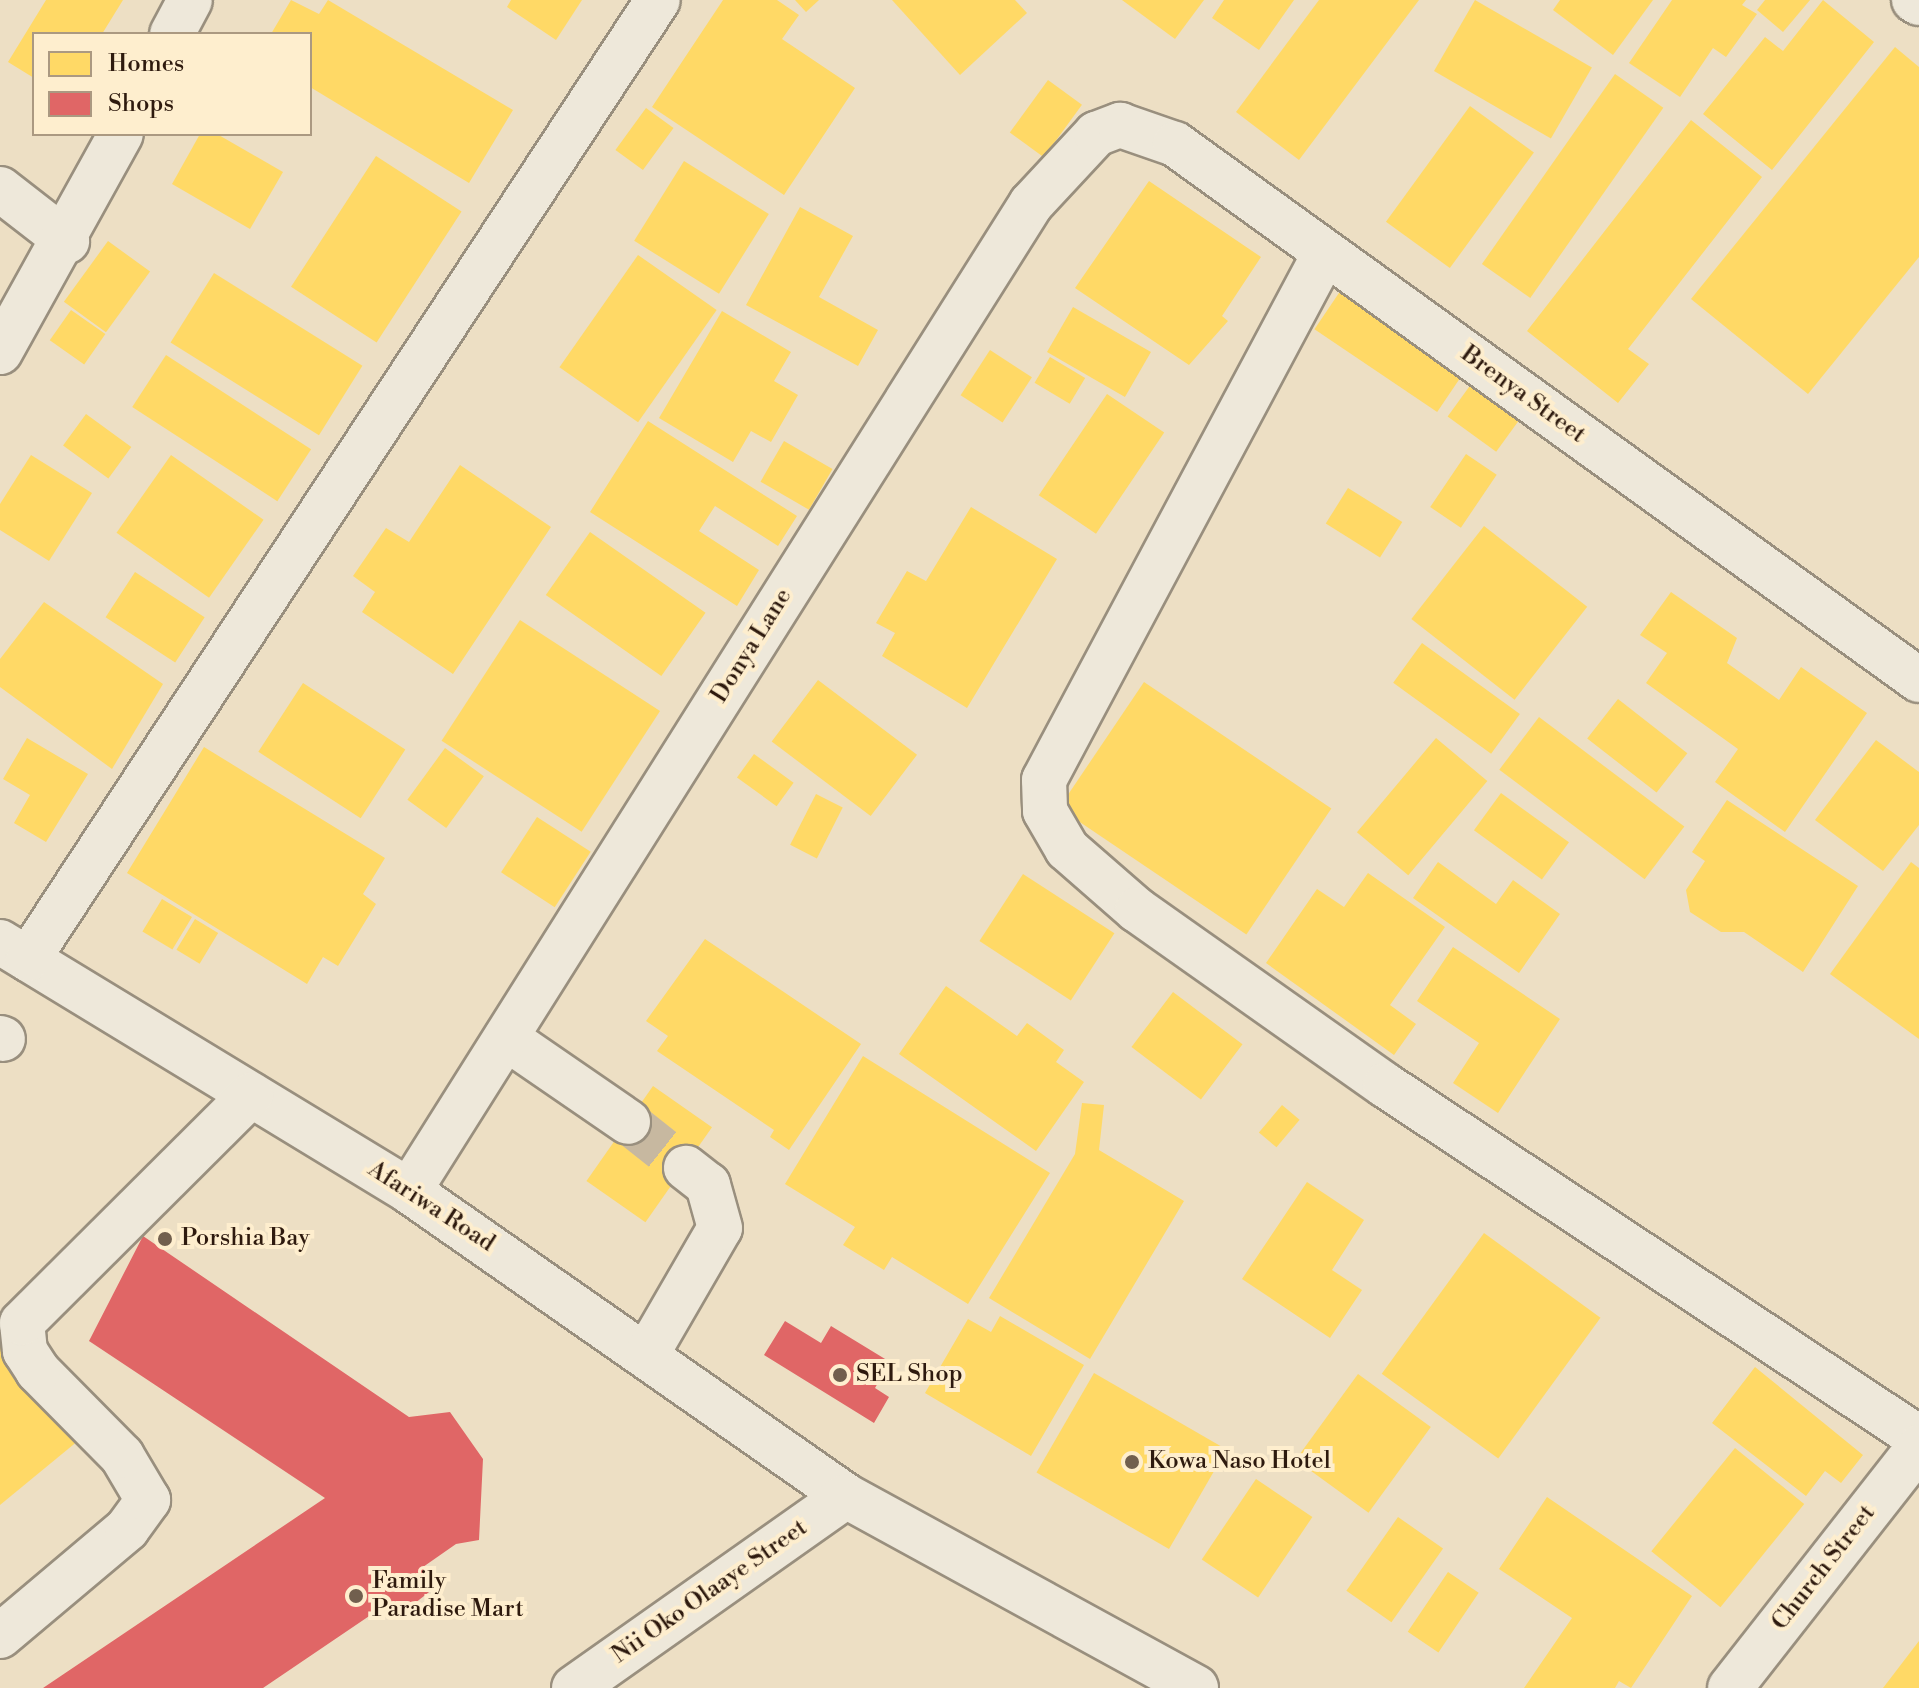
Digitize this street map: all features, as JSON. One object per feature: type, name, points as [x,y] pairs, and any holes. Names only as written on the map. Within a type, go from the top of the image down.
[{"type":"street","points":[[173,32],[190,0]]},
{"type":"street","points":[[14,951],[658,0]]},
{"type":"street","name":"Brenya Street","points":[[1120,125],[1175,144],[1919,680]]},
{"type":"street","name":"Donya Lane","points":[[409,1191],[1031,204],[1096,134],[1120,125]]},
{"type":"street","points":[[0,352],[67,241],[120,136]]},
{"type":"street","points":[[0,189],[67,241]]},
{"type":"street","points":[[1325,253],[1044,780],[1045,811],[1067,849],[1137,910],[1385,1085],[1919,1438]]},
{"type":"street","name":"Afariwa Road","points":[[14,951],[409,1191],[648,1352],[846,1496],[1196,1688]]},
{"type":"street","points":[[506,1038],[628,1122]]},
{"type":"street","points":[[0,1636],[127,1529],[148,1500],[122,1456],[38,1371],[25,1351],[22,1323],[251,1095]]},
{"type":"street","points":[[648,1352],[720,1228],[708,1185],[686,1168]]},
{"type":"street","name":"Church Street","points":[[1730,1688],[1919,1447]]},
{"type":"street","name":"Nii Oko Olaaye Street","points":[[574,1688],[846,1496]]},
{"type":"building: Homes","points":[[46,0],[123,0],[103,32],[32,32],[32,77],[8,62]]},
{"type":"building: Homes","points":[[291,0],[319,14],[328,0],[513,110],[469,183],[312,88],[312,32],[272,32]]},
{"type":"building: Homes","points":[[511,0],[582,0],[556,40],[507,7]]},
{"type":"building: Homes","points":[[723,0],[777,0],[799,15],[782,39],[855,88],[784,195],[652,107]]},
{"type":"building: Homes","points":[[795,0],[819,0],[806,12]]},
{"type":"building: Homes","points":[[892,0],[1015,0],[1027,13],[960,75]]},
{"type":"building: Homes","points":[[1122,0],[1204,0],[1175,39]]},
{"type":"building: Homes","points":[[1224,0],[1294,0],[1259,50],[1212,18]]},
{"type":"building: Homes","points":[[1319,0],[1419,0],[1299,160],[1236,112]]},
{"type":"building: Homes","points":[[1475,0],[1592,68],[1551,139],[1434,71]]},
{"type":"building: Homes","points":[[1560,0],[1653,0],[1613,55],[1553,10]]},
{"type":"building: Homes","points":[[1672,0],[1746,0],[1742,5],[1757,14],[1726,57],[1713,48],[1680,97],[1629,63]]},
{"type":"building: Homes","points":[[1765,0],[1810,0],[1783,32],[1757,10]]},
{"type":"building: Homes","points":[[1823,0],[1874,42],[1772,170],[1703,114],[1765,37],[1783,51]]},
{"type":"building: Homes","points":[[1895,47],[1919,67],[1919,257],[1808,394],[1691,299]]},
{"type":"building: Homes","points":[[1615,74],[1663,108],[1530,298],[1482,264]]},
{"type":"building: Homes","points":[[1048,80],[1082,105],[1044,157],[1010,133]]},
{"type":"building: Homes","points":[[1470,106],[1534,152],[1450,268],[1386,222]]},
{"type":"building: Homes","points":[[646,108],[674,128],[643,170],[615,150]]},
{"type":"building: Homes","points":[[1691,120],[1762,177],[1628,349],[1649,364],[1618,403],[1527,331]]},
{"type":"building: Homes","points":[[199,136],[220,136],[283,172],[250,229],[172,184]]},
{"type":"building: Homes","points":[[376,156],[462,212],[377,342],[291,287]]},
{"type":"building: Homes","points":[[684,161],[769,214],[719,294],[634,241]]},
{"type":"building: Homes","points":[[1149,181],[1261,257],[1222,316],[1228,321],[1189,365],[1075,288]]},
{"type":"building: Homes","points":[[800,207],[853,236],[819,297],[878,330],[858,366],[746,305]]},
{"type":"building: Homes","points":[[108,241],[150,272],[106,332],[64,302]]},
{"type":"building: Homes","points":[[638,255],[717,310],[638,422],[559,367]]},
{"type":"building: Homes","points":[[214,273],[362,366],[319,435],[171,343]]},
{"type":"building: Homes","points":[[1343,287],[1466,370],[1437,412],[1314,329]]},
{"type":"building: Homes","points":[[1073,307],[1151,352],[1125,397],[1047,352]]},
{"type":"building: Homes","points":[[71,310],[105,334],[84,364],[50,340]]},
{"type":"building: Homes","points":[[722,311],[791,352],[774,381],[798,395],[771,442],[751,431],[733,462],[659,418]]},
{"type":"building: Homes","points":[[990,350],[1032,377],[1003,423],[961,395]]},
{"type":"building: Homes","points":[[166,355],[311,449],[277,501],[132,407]]},
{"type":"building: Homes","points":[[1050,357],[1085,378],[1070,404],[1035,383]]},
{"type":"building: Homes","points":[[1477,376],[1526,411],[1496,452],[1448,416]]},
{"type":"building: Homes","points":[[1107,394],[1164,433],[1096,534],[1039,495]]},
{"type":"building: Homes","points":[[86,414],[131,447],[108,478],[63,446]]},
{"type":"building: Homes","points":[[648,421],[797,516],[778,546],[715,506],[699,531],[759,570],[737,606],[590,512]]},
{"type":"building: Homes","points":[[784,441],[832,469],[809,510],[760,482]]},
{"type":"building: Homes","points":[[1466,454],[1497,475],[1461,528],[1430,507]]},
{"type":"building: Homes","points":[[31,455],[92,493],[49,561],[0,530],[0,504]]},
{"type":"building: Homes","points":[[171,455],[264,520],[209,598],[117,533]]},
{"type":"building: Homes","points":[[460,465],[551,527],[453,674],[362,612],[375,592],[353,576],[386,528],[409,542]]},
{"type":"building: Homes","points":[[1348,488],[1402,522],[1380,558],[1326,524]]},
{"type":"building: Homes","points":[[971,507],[1057,559],[967,708],[882,656],[895,633],[876,623],[907,571],[926,581]]},
{"type":"building: Homes","points":[[1484,526],[1587,607],[1515,700],[1411,619]]},
{"type":"building: Homes","points":[[590,532],[706,613],[661,676],[546,595]]},
{"type":"building: Homes","points":[[135,572],[205,617],[175,662],[106,617]]},
{"type":"building: Homes","points":[[1671,592],[1737,638],[1727,663],[1779,700],[1801,667],[1867,713],[1785,832],[1715,782],[1738,749],[1646,683],[1667,653],[1640,635]]},
{"type":"building: Homes","points":[[44,602],[163,684],[112,769],[0,687],[0,659]]},
{"type":"building: Homes","points":[[520,620],[660,711],[582,832],[442,741]]},
{"type":"building: Homes","points":[[1422,643],[1520,714],[1491,754],[1393,683]]},
{"type":"building: Homes","points":[[818,680],[917,755],[871,816],[772,741]]},
{"type":"building: Homes","points":[[1144,682],[1331,808],[1246,934],[1059,808]]},
{"type":"building: Homes","points":[[303,683],[405,749],[361,818],[258,752]]},
{"type":"building: Homes","points":[[1618,699],[1687,753],[1657,793],[1587,738]]},
{"type":"building: Homes","points":[[1539,717],[1684,827],[1645,879],[1499,770]]},
{"type":"building: Homes","points":[[27,738],[88,774],[46,842],[14,823],[30,795],[3,779]]},
{"type":"building: Homes","points":[[1436,738],[1487,781],[1408,875],[1357,832]]},
{"type":"building: Homes","points":[[1876,740],[1919,772],[1919,825],[1883,871],[1815,820]]},
{"type":"building: Homes","points":[[204,747],[385,858],[363,894],[376,904],[338,966],[323,957],[307,984],[127,873]]},
{"type":"building: Homes","points":[[445,748],[484,776],[446,828],[407,800]]},
{"type":"building: Homes","points":[[754,754],[794,783],[777,806],[737,777]]},
{"type":"building: Homes","points":[[1501,793],[1569,842],[1542,880],[1474,830]]},
{"type":"building: Homes","points":[[816,794],[843,808],[817,858],[790,845]]},
{"type":"building: Homes","points":[[1727,800],[1858,886],[1803,972],[1744,932],[1721,932],[1690,912],[1686,890],[1705,861],[1692,852]]},
{"type":"building: Homes","points":[[537,817],[591,852],[555,907],[501,872]]},
{"type":"building: Homes","points":[[1438,862],[1496,904],[1513,880],[1560,914],[1519,973],[1413,898]]},
{"type":"building: Homes","points":[[1911,862],[1919,868],[1919,1039],[1830,974]]},
{"type":"building: Homes","points":[[1368,873],[1445,927],[1390,1005],[1416,1024],[1394,1055],[1266,963],[1317,889],[1344,907]]},
{"type":"building: Homes","points":[[1023,874],[1114,933],[1071,1000],[979,941]]},
{"type":"building: Homes","points":[[162,899],[192,917],[172,950],[142,932]]},
{"type":"building: Homes","points":[[195,919],[218,933],[200,964],[176,950]]},
{"type":"building: Homes","points":[[705,939],[861,1044],[789,1150],[770,1137],[774,1130],[657,1051],[668,1036],[646,1021]]},
{"type":"building: Homes","points":[[1453,947],[1560,1019],[1498,1113],[1453,1083],[1479,1043],[1417,1001]]},
{"type":"building: Homes","points":[[946,986],[1017,1036],[1027,1023],[1064,1050],[1056,1062],[1084,1082],[1036,1151],[899,1054]]},
{"type":"building: Homes","points":[[1173,992],[1242,1044],[1201,1099],[1131,1047]]},
{"type":"building: Homes","points":[[863,1056],[1050,1173],[968,1304],[892,1257],[884,1270],[843,1245],[855,1227],[785,1184]]},
{"type":"building: Homes","points":[[653,1086],[712,1127],[645,1222],[586,1181]]},
{"type":"building: Homes","points":[[1082,1103],[1104,1105],[1099,1150],[1184,1201],[1090,1359],[989,1298],[1075,1154]]},
{"type":"building: Homes","points":[[1282,1105],[1300,1120],[1276,1147],[1259,1133]]},
{"type":"building: Homes","points":[[1307,1182],[1364,1220],[1332,1270],[1362,1290],[1330,1338],[1242,1279]]},
{"type":"building: Homes","points":[[1484,1233],[1600,1318],[1498,1458],[1382,1374]]},
{"type":"building: Homes","points":[[1000,1316],[1084,1365],[1031,1456],[925,1393],[968,1319],[991,1332]]},
{"type":"building: Homes","points":[[0,1343],[79,1440],[0,1505]]},
{"type":"building: Homes","points":[[1755,1367],[1863,1455],[1841,1483],[1825,1471],[1806,1496],[1712,1423]]},
{"type":"building: Homes","name":"Kowa Naso Hotel","points":[[1094,1373],[1227,1450],[1169,1549],[1036,1473]]},
{"type":"building: Homes","points":[[1358,1374],[1431,1427],[1369,1513],[1296,1460]]},
{"type":"building: Homes","points":[[1735,1448],[1804,1504],[1720,1607],[1651,1551]]},
{"type":"building: Homes","points":[[1256,1479],[1312,1517],[1258,1597],[1202,1559]]},
{"type":"building: Homes","points":[[1547,1497],[1692,1596],[1631,1688],[1619,1681],[1615,1688],[1524,1688],[1572,1618],[1499,1569]]},
{"type":"building: Homes","points":[[1398,1517],[1443,1549],[1391,1622],[1346,1591]]},
{"type":"building: Homes","points":[[1448,1572],[1479,1593],[1438,1652],[1408,1632]]},
{"type":"building: Homes","points":[[1919,1641],[1919,1688],[1883,1688]]},
{"type":"building: Shops","points":[[143,1236],[409,1417],[450,1412],[483,1459],[479,1540],[456,1544],[423,1567],[438,1585],[396,1618],[384,1606],[263,1688],[43,1688],[325,1498],[89,1341]]},
{"type":"building: Shops","name":"SEL Shop","points":[[785,1321],[821,1343],[831,1326],[890,1362],[875,1388],[889,1397],[874,1423],[764,1355]]},
{"type":"tunnel","points":[[628,1122],[686,1168]]},
{"type":"place","name":"Porshia Bay","points":[[165,1239]]},
{"type":"place","name":"SEL Shop","points":[[840,1375]]},
{"type":"place","name":"Kowa Naso Hotel","points":[[1132,1462]]},
{"type":"place","name":"Family Paradise Mart","points":[[356,1596]]}]
